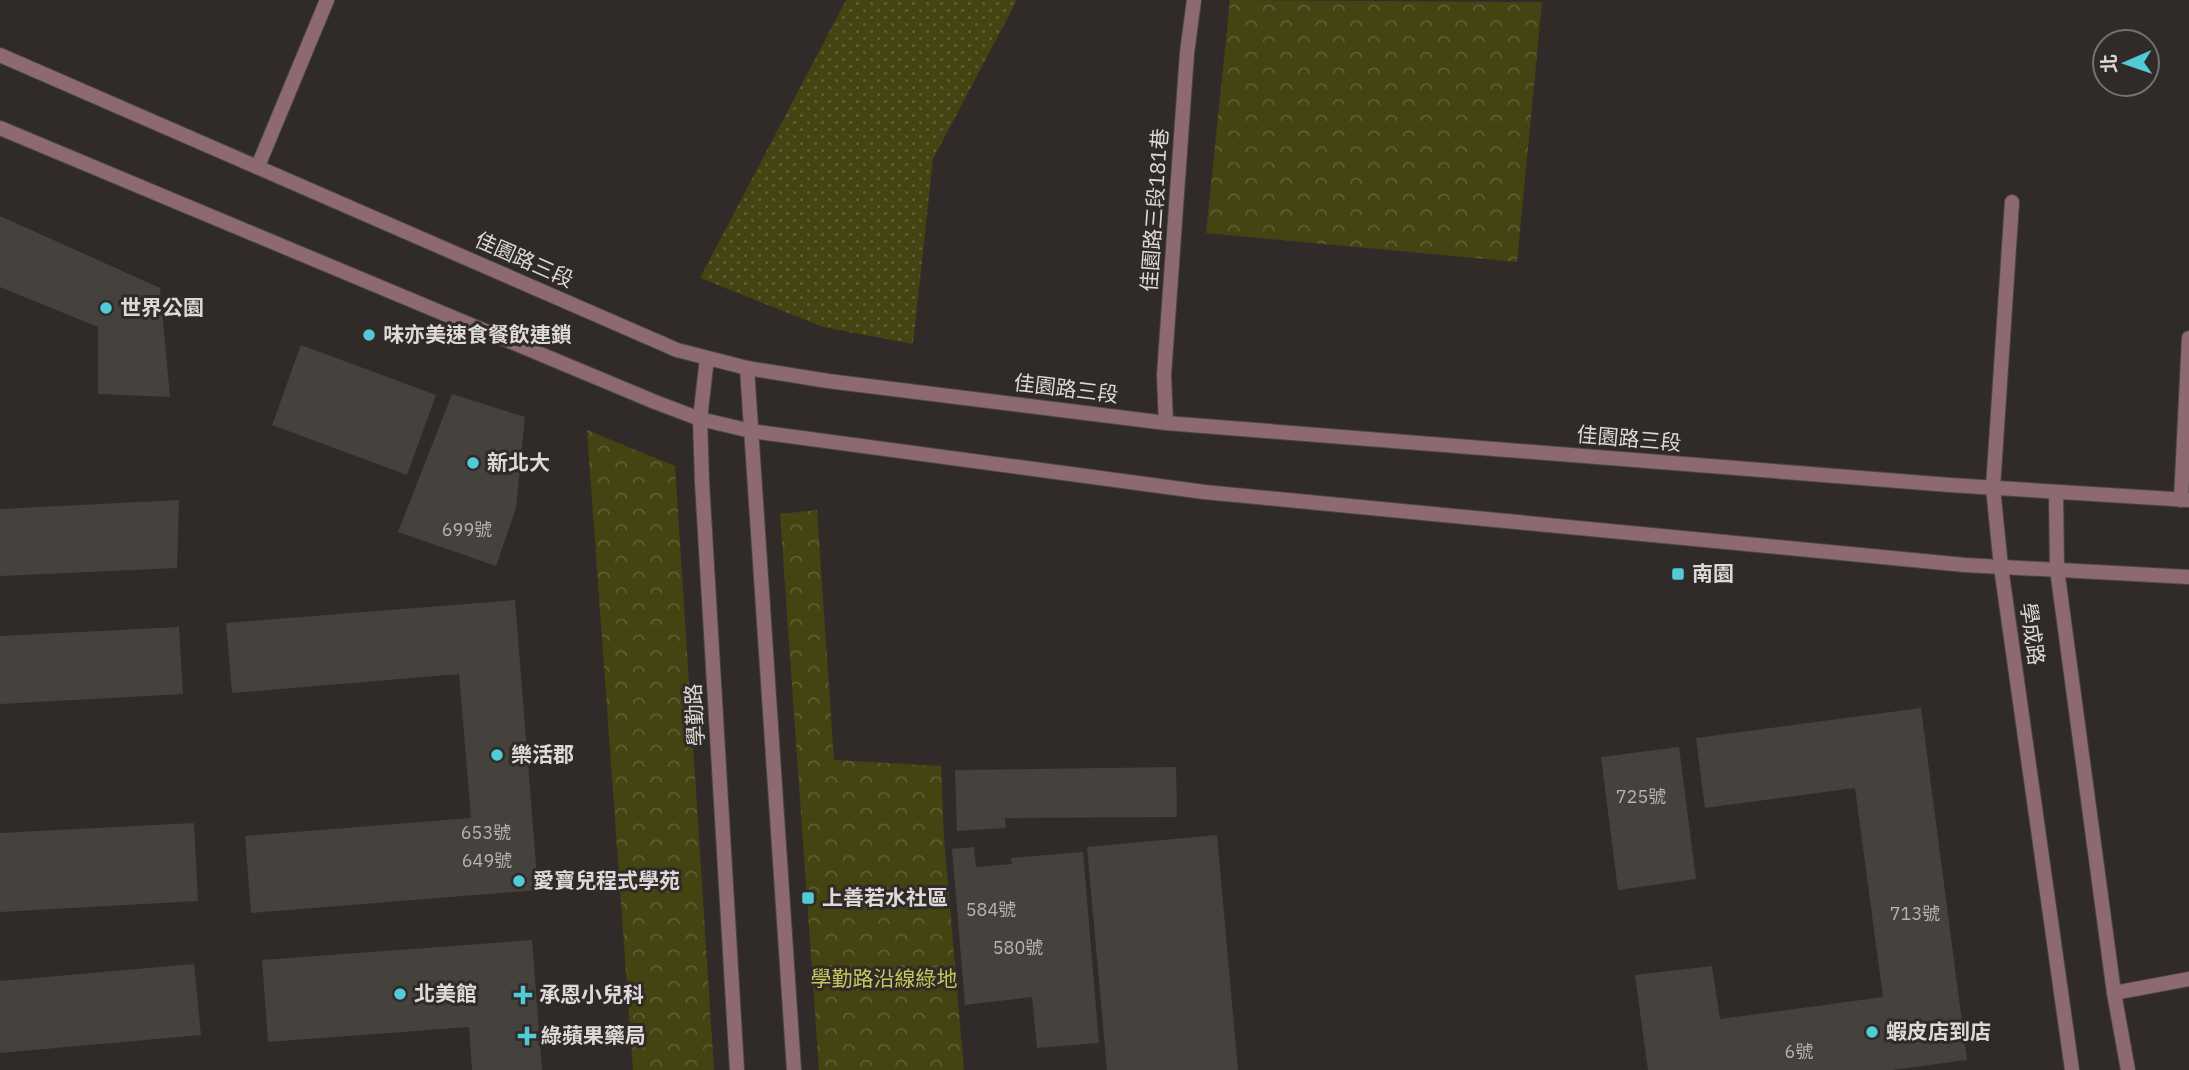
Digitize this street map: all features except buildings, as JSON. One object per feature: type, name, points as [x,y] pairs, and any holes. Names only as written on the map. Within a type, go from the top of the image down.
[{"type":"street","points":[[258,166],[327,0]]},
{"type":"street","name":"佳園路三段181巷","points":[[1166,423],[1164,374],[1187,53],[1194,0]]},
{"type":"street","name":"佳園路三段","points":[[0,55],[677,350],[747,368],[828,381],[1166,423],[1993,488],[2185,500]]},
{"type":"street","points":[[0,128],[654,402],[700,419],[751,431],[1204,492],[2001,567],[2189,577]]},
{"type":"street","name":"學成路","points":[[2012,202],[1993,488],[2001,567],[2072,1070]]},
{"type":"street","points":[[2185,500],[2189,338]]},
{"type":"street","name":"學勤路","points":[[707,358],[700,419],[737,1070]]},
{"type":"street","points":[[747,368],[794,1070]]},
{"type":"street","name":"學成路","points":[[2056,492],[2057,569],[2114,993],[2128,1070]]},
{"type":"street","points":[[2114,993],[2189,979]]},
{"type":"green space","points":[[846,0],[1017,0],[933,159],[913,344],[823,327],[700,278]]},
{"type":"green space","points":[[1230,0],[1542,2],[1517,262],[1206,233]]},
{"type":"green space","points":[[587,430],[675,466],[714,1070],[633,1070]]},
{"type":"green space","name":"學勤路沿線綠地","points":[[817,510],[834,760],[941,766],[944,837],[964,1070],[819,1070],[780,514]]},
{"type":"place","name":"世界公園","points":[[106,308]]},
{"type":"place","name":"味亦美速食餐飲連鎖","points":[[369,335]]},
{"type":"place","name":"新北大","points":[[473,463]]},
{"type":"place","name":"南園","points":[[1678,574]]},
{"type":"place","name":"樂活郡","points":[[497,755]]},
{"type":"place","name":"愛寶兒程式學苑","points":[[519,881]]},
{"type":"place","name":"上善若水社區","points":[[808,898]]},
{"type":"place","name":"北美館","points":[[400,994]]},
{"type":"place","name":"承恩小兒科","points":[[523,995]]},
{"type":"place","name":"蝦皮店到店","points":[[1872,1032]]},
{"type":"place","name":"綠蘋果藥局","points":[[527,1036]]}]
